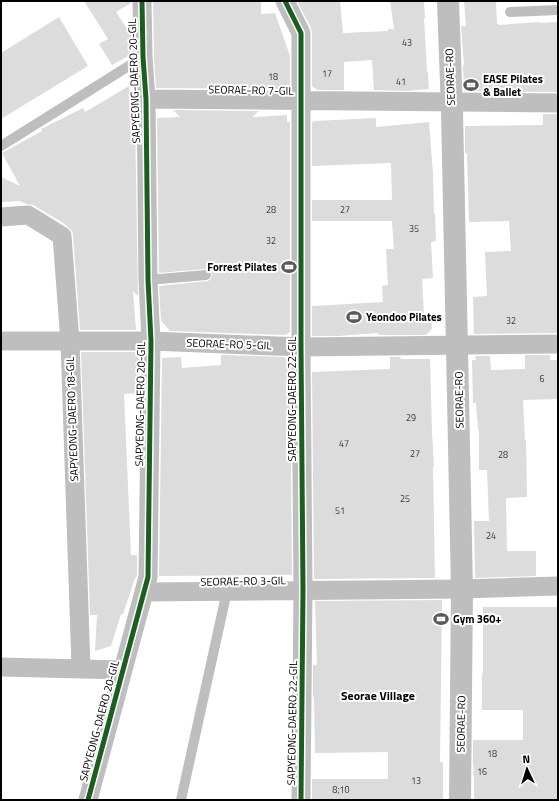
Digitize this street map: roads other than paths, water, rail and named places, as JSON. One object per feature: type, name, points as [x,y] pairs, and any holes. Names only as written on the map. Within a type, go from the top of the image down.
[{"type":"street","name":"SAPYEONG-DAERO 20-GIL","points":[[88,800],[148,577],[151,341],[148,280],[146,99],[143,57],[142,1]]},
{"type":"street","name":"SAPYEONG-DAERO 22-GIL","points":[[285,1],[301,34],[303,590],[301,800]]},
{"type":"street","name":"SEORAE-RO","points":[[448,1],[462,589],[460,800]]},
{"type":"street","name":"SEORAE-RO 7-GIL","points":[[146,99],[558,103]]},
{"type":"street","name":"SAPYEONG-DAERO 18-GIL","points":[[1,217],[28,215],[62,236],[70,342],[81,668]]},
{"type":"street","name":"SEORAE-RO 5-GIL","points":[[1,341],[151,341],[301,347],[558,344]]},
{"type":"street","name":"SEORAE-RO 3-GIL","points":[[144,592],[462,589],[558,586]]},
{"type":"street","name":"SAPYEONG-DAERO 20-GIL","points":[[1,667],[123,670]]},
{"type":"lane","points":[[510,12],[558,10]]},
{"type":"lane","name":"SAPYEONG-DAERO 20-GIL","points":[[1,146],[143,57]]},
{"type":"lane","points":[[148,280],[206,275]]},
{"type":"lane","name":"SEORAE-RO 3-GIL","points":[[181,800],[227,591]]},
{"type":"place","name":"EASE Pilates & Ballet","points":[[471,85]]},
{"type":"place","name":"Forrest Pilates","points":[[289,267]]},
{"type":"place","name":"Yeondoo Pilates","points":[[354,317]]},
{"type":"place","name":"Gym 360+","points":[[441,619]]},
{"type":"district","name":"Seorae Village","points":[[378,696]]}]
